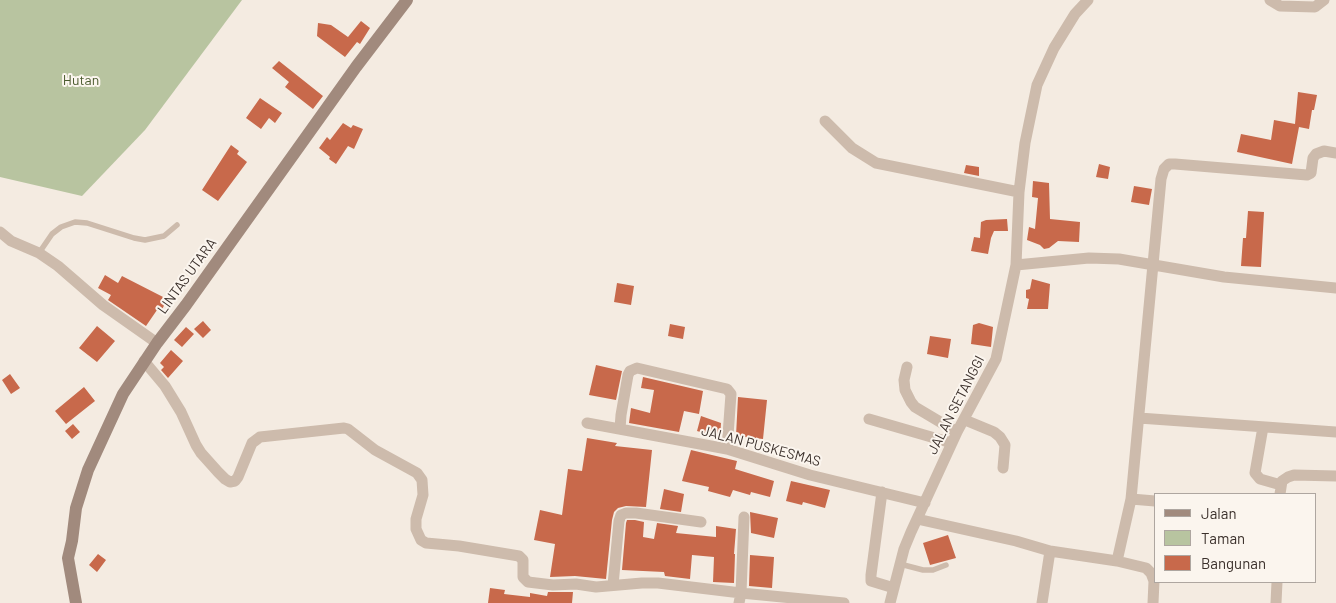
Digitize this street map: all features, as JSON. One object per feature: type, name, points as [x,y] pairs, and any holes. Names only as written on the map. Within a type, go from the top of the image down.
[{"type":"street","name":"LINTAS UTARA","points":[[76,603],[68,558],[76,508],[88,470],[122,394],[356,67],[407,0]]},
{"type":"street","name":"JALAN SETANGGI","points":[[890,603],[904,549],[917,519],[957,432],[996,359],[1016,265],[1019,192],[1025,143],[1037,84],[1054,48],[1075,14],[1088,0]]},
{"type":"street","points":[[1270,0],[1280,6],[1315,7],[1324,0]]},
{"type":"street","points":[[825,121],[852,148],[876,162],[1019,192]]},
{"type":"street","points":[[1117,561],[1131,499],[1161,179],[1164,168],[1168,164],[1307,175],[1311,173],[1316,154],[1324,151],[1336,152]]},
{"type":"street","points":[[0,232],[12,242],[39,253],[58,266],[103,305],[157,343]]},
{"type":"street","points":[[1016,265],[1089,258],[1119,259],[1224,278],[1336,288]]},
{"type":"street","points":[[144,361],[165,386],[181,412],[196,445],[225,479],[230,482],[235,481],[238,477],[252,443],[260,438],[344,428],[375,450],[417,473],[422,480],[424,495],[416,519],[416,529],[421,540],[426,543],[459,546],[519,556],[523,560],[523,577],[528,582],[553,585],[576,584],[596,587],[642,582],[658,583],[740,598],[844,603]]},
{"type":"street","points":[[907,367],[904,380],[905,390],[911,402],[915,407],[957,432]]},
{"type":"street","points":[[620,429],[620,415],[628,375],[632,369],[637,368],[727,389],[732,394],[726,449]]},
{"type":"street","points":[[1139,418],[1336,432]]},
{"type":"street","points":[[869,419],[952,444]]},
{"type":"street","points":[[965,420],[989,429],[1000,436],[1004,445],[1003,468]]},
{"type":"street","name":"JALAN PUSKESMAS","points":[[588,423],[726,449],[810,475],[925,503]]},
{"type":"street","points":[[1263,427],[1254,473],[1260,479],[1280,490],[1282,481],[1294,475],[1336,476]]},
{"type":"street","points":[[882,492],[871,575],[872,581],[894,588]]},
{"type":"street","points":[[1131,499],[1154,501]]},
{"type":"street","points":[[613,585],[621,515],[636,513],[701,522]]},
{"type":"street","points":[[740,598],[744,516]]},
{"type":"street","points":[[917,519],[1016,541],[1050,551],[1117,561],[1146,568],[1151,573],[1154,581],[1153,603]]},
{"type":"street","points":[[1042,603],[1050,551]]},
{"type":"street","points":[[1276,603],[1277,583]]},
{"type":"lane","points":[[39,253],[52,234],[61,227],[75,222],[87,223],[145,240],[164,236],[177,225]]},
{"type":"lane","points":[[900,564],[928,570],[946,566]]},
{"type":"green space","name":"Hutan","points":[[0,0],[242,0],[145,130],[82,196],[0,177]]},
{"type":"building","points":[[361,21],[370,28],[360,44],[357,42],[345,57],[317,36],[318,23],[331,25],[348,37]]},
{"type":"building","points":[[279,61],[323,96],[313,109],[285,87],[289,82],[272,68]]},
{"type":"building","points":[[1298,92],[1317,95],[1309,129],[1299,127],[1292,164],[1237,152],[1241,134],[1271,140],[1274,120],[1295,124]]},
{"type":"building","points":[[260,98],[282,113],[275,123],[269,118],[261,129],[246,118]]},
{"type":"building","points":[[343,123],[351,128],[353,125],[363,129],[354,149],[348,146],[336,164],[319,148],[327,137],[330,140]]},
{"type":"building","points":[[231,145],[239,151],[237,154],[247,162],[218,201],[202,190]]},
{"type":"building","points":[[1099,164],[1110,167],[1108,179],[1096,177]]},
{"type":"building","points":[[966,165],[979,167],[979,176],[964,173]]},
{"type":"building","points":[[1033,181],[1049,183],[1050,219],[1080,222],[1079,242],[1058,241],[1049,248],[1044,249],[1040,245],[1027,240],[1029,227],[1035,229],[1038,198],[1032,197]]},
{"type":"building","points":[[1134,186],[1152,189],[1149,205],[1131,202]]},
{"type":"building","points":[[1248,211],[1264,212],[1261,267],[1241,266],[1243,238],[1246,238]]},
{"type":"building","points":[[1007,219],[1008,231],[994,231],[988,254],[971,251],[974,237],[980,238],[981,222]]},
{"type":"building","points":[[105,275],[118,283],[122,276],[167,299],[161,312],[157,310],[146,326],[108,300],[111,295],[98,288]]},
{"type":"building","points":[[1032,279],[1050,284],[1048,309],[1027,309],[1029,299],[1026,298],[1026,290],[1030,289]]},
{"type":"building","points":[[617,283],[634,286],[631,305],[614,302]]},
{"type":"building","points":[[203,321],[211,330],[203,338],[194,329]]},
{"type":"building","points":[[979,323],[993,327],[991,347],[971,344],[973,325]]},
{"type":"building","points":[[670,324],[685,327],[683,339],[668,336]]},
{"type":"building","points":[[97,326],[115,341],[97,362],[79,348]]},
{"type":"building","points":[[186,327],[194,334],[182,347],[174,340]]},
{"type":"building","points":[[930,336],[951,339],[948,358],[927,354]]},
{"type":"building","points":[[171,350],[183,361],[168,378],[161,370],[164,367],[160,363]]},
{"type":"building","points":[[596,365],[622,371],[616,400],[589,395]]},
{"type":"building","points":[[10,374],[20,388],[11,394],[2,380]]},
{"type":"building","points":[[643,377],[703,391],[699,414],[684,411],[679,432],[629,423],[631,408],[650,413],[654,390],[641,388]]},
{"type":"building","points":[[84,387],[95,401],[66,424],[55,411]]},
{"type":"building","points":[[738,397],[767,400],[763,439],[736,436]]},
{"type":"building","points":[[701,416],[721,423],[720,438],[697,431]]},
{"type":"building","points":[[73,424],[80,432],[72,439],[65,431]]},
{"type":"building","points":[[587,438],[617,443],[615,446],[652,450],[646,507],[626,506],[618,508],[614,512],[606,579],[575,576],[550,577],[555,544],[534,540],[540,510],[562,515],[568,469],[582,471]]},
{"type":"building","points":[[691,450],[737,461],[735,469],[774,481],[770,497],[751,492],[750,495],[733,490],[730,497],[708,491],[709,487],[682,481]]},
{"type":"building","points":[[791,481],[830,490],[825,508],[803,502],[802,505],[786,501]]},
{"type":"building","points":[[664,489],[684,494],[681,512],[660,509]]},
{"type":"building","points":[[750,512],[778,518],[774,538],[751,533]]},
{"type":"building","points":[[627,520],[644,522],[643,537],[654,539],[657,523],[678,526],[676,533],[716,537],[716,526],[736,529],[734,583],[713,582],[714,557],[692,555],[690,579],[665,576],[664,572],[622,570],[626,523]]},
{"type":"building","points":[[948,535],[956,558],[930,565],[923,543]]},
{"type":"building","points":[[98,554],[106,560],[97,572],[89,565]]},
{"type":"building","points":[[750,555],[774,557],[772,588],[749,586]]},
{"type":"building","points":[[490,588],[505,590],[504,594],[530,597],[530,593],[547,596],[548,592],[573,592],[572,603],[488,603]]}]
